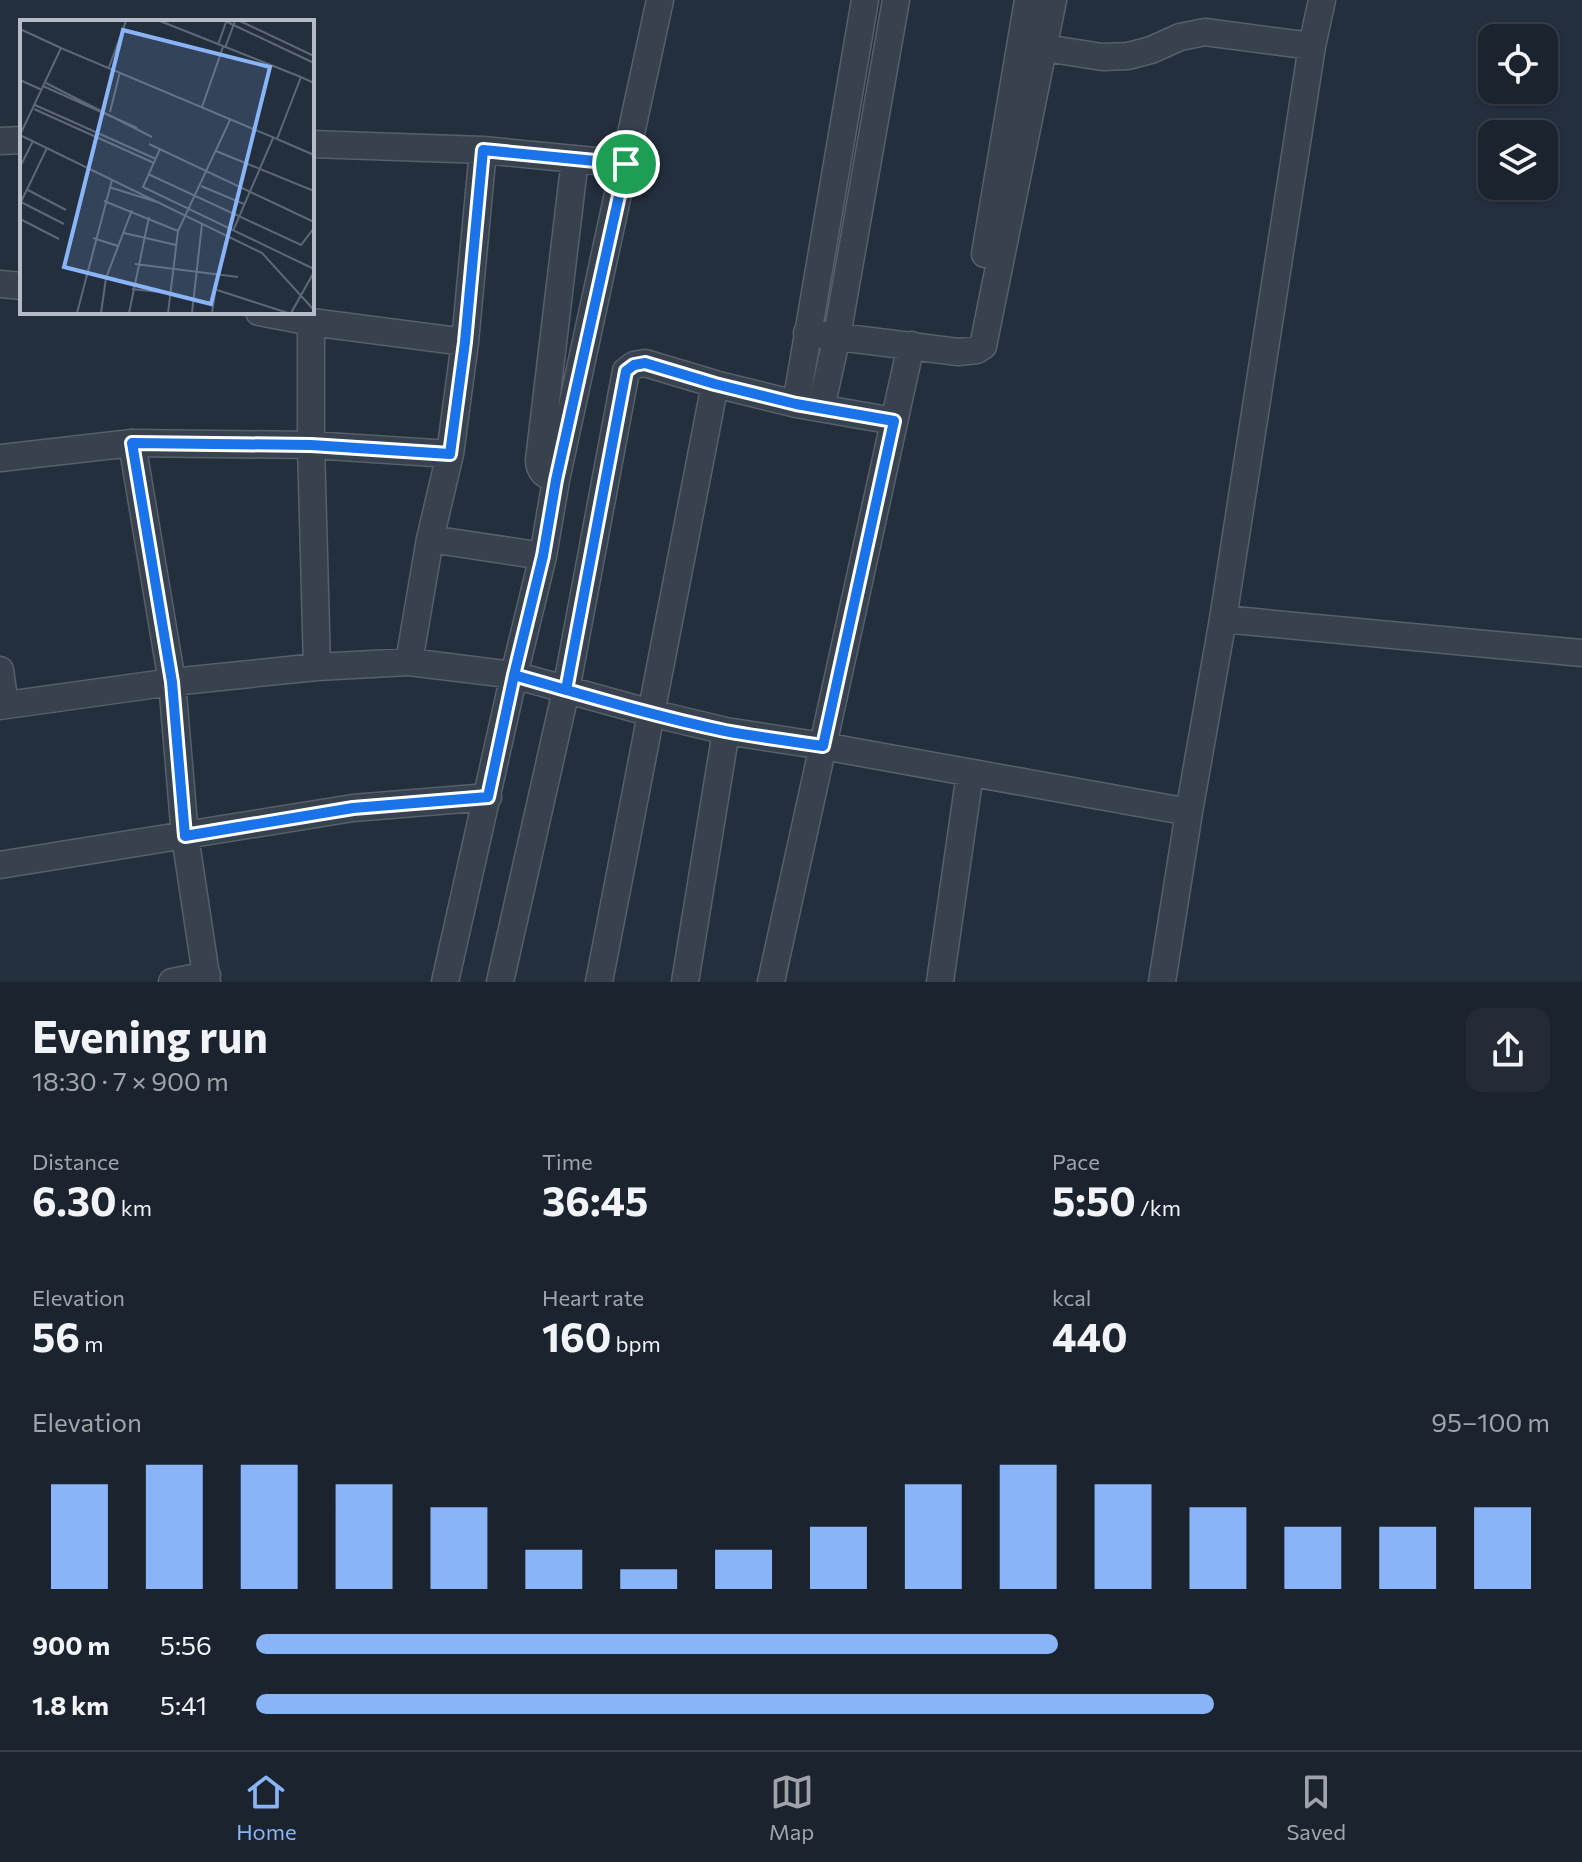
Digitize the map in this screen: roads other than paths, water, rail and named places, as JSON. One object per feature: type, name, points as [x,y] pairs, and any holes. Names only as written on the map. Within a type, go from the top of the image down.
[{"type":"street","points":[[445,982],[543,556],[556,480],[660,0]]},
{"type":"street","points":[[808,406],[807,333],[865,0]]},
{"type":"street","points":[[808,406],[837,336],[896,0]]},
{"type":"street","points":[[958,352],[972,333],[1028,0]]},
{"type":"street","points":[[807,333],[958,352],[977,350],[983,346],[1053,0]]},
{"type":"street","points":[[1162,982],[1223,619],[1312,46],[1322,0]]},
{"type":"street","points":[[1045,48],[1102,57],[1128,56],[1180,37],[1205,32],[1312,46]]},
{"type":"street","points":[[0,141],[20,140]]},
{"type":"street","points":[[314,144],[483,150],[626,164]]},
{"type":"street","points":[[409,662],[430,539],[450,454],[465,342],[483,150]]},
{"type":"street","points":[[556,480],[544,474],[539,468],[539,460],[575,159]]},
{"type":"street","points":[[0,284],[20,286]]},
{"type":"street","points":[[269,314],[465,342]]},
{"type":"street","points":[[311,322],[317,667]]},
{"type":"street","points":[[771,982],[911,345]]},
{"type":"street","points":[[500,982],[566,690],[626,371],[634,365],[645,363],[715,384],[808,406],[894,421]]},
{"type":"street","points":[[599,982],[715,384]]},
{"type":"street","points":[[0,458],[132,443],[311,445],[450,454]]},
{"type":"street","points":[[132,443],[172,682],[185,836],[207,979],[172,982]]},
{"type":"street","points":[[430,539],[543,556]]},
{"type":"street","points":[[1223,619],[1582,653]]},
{"type":"street","points":[[0,670],[3,706],[172,682],[317,667],[409,662],[514,675],[726,731],[1189,812]]},
{"type":"street","points":[[685,982],[726,731]]},
{"type":"street","points":[[940,982],[970,773]]},
{"type":"street","points":[[0,865],[353,808],[488,797]]}]
